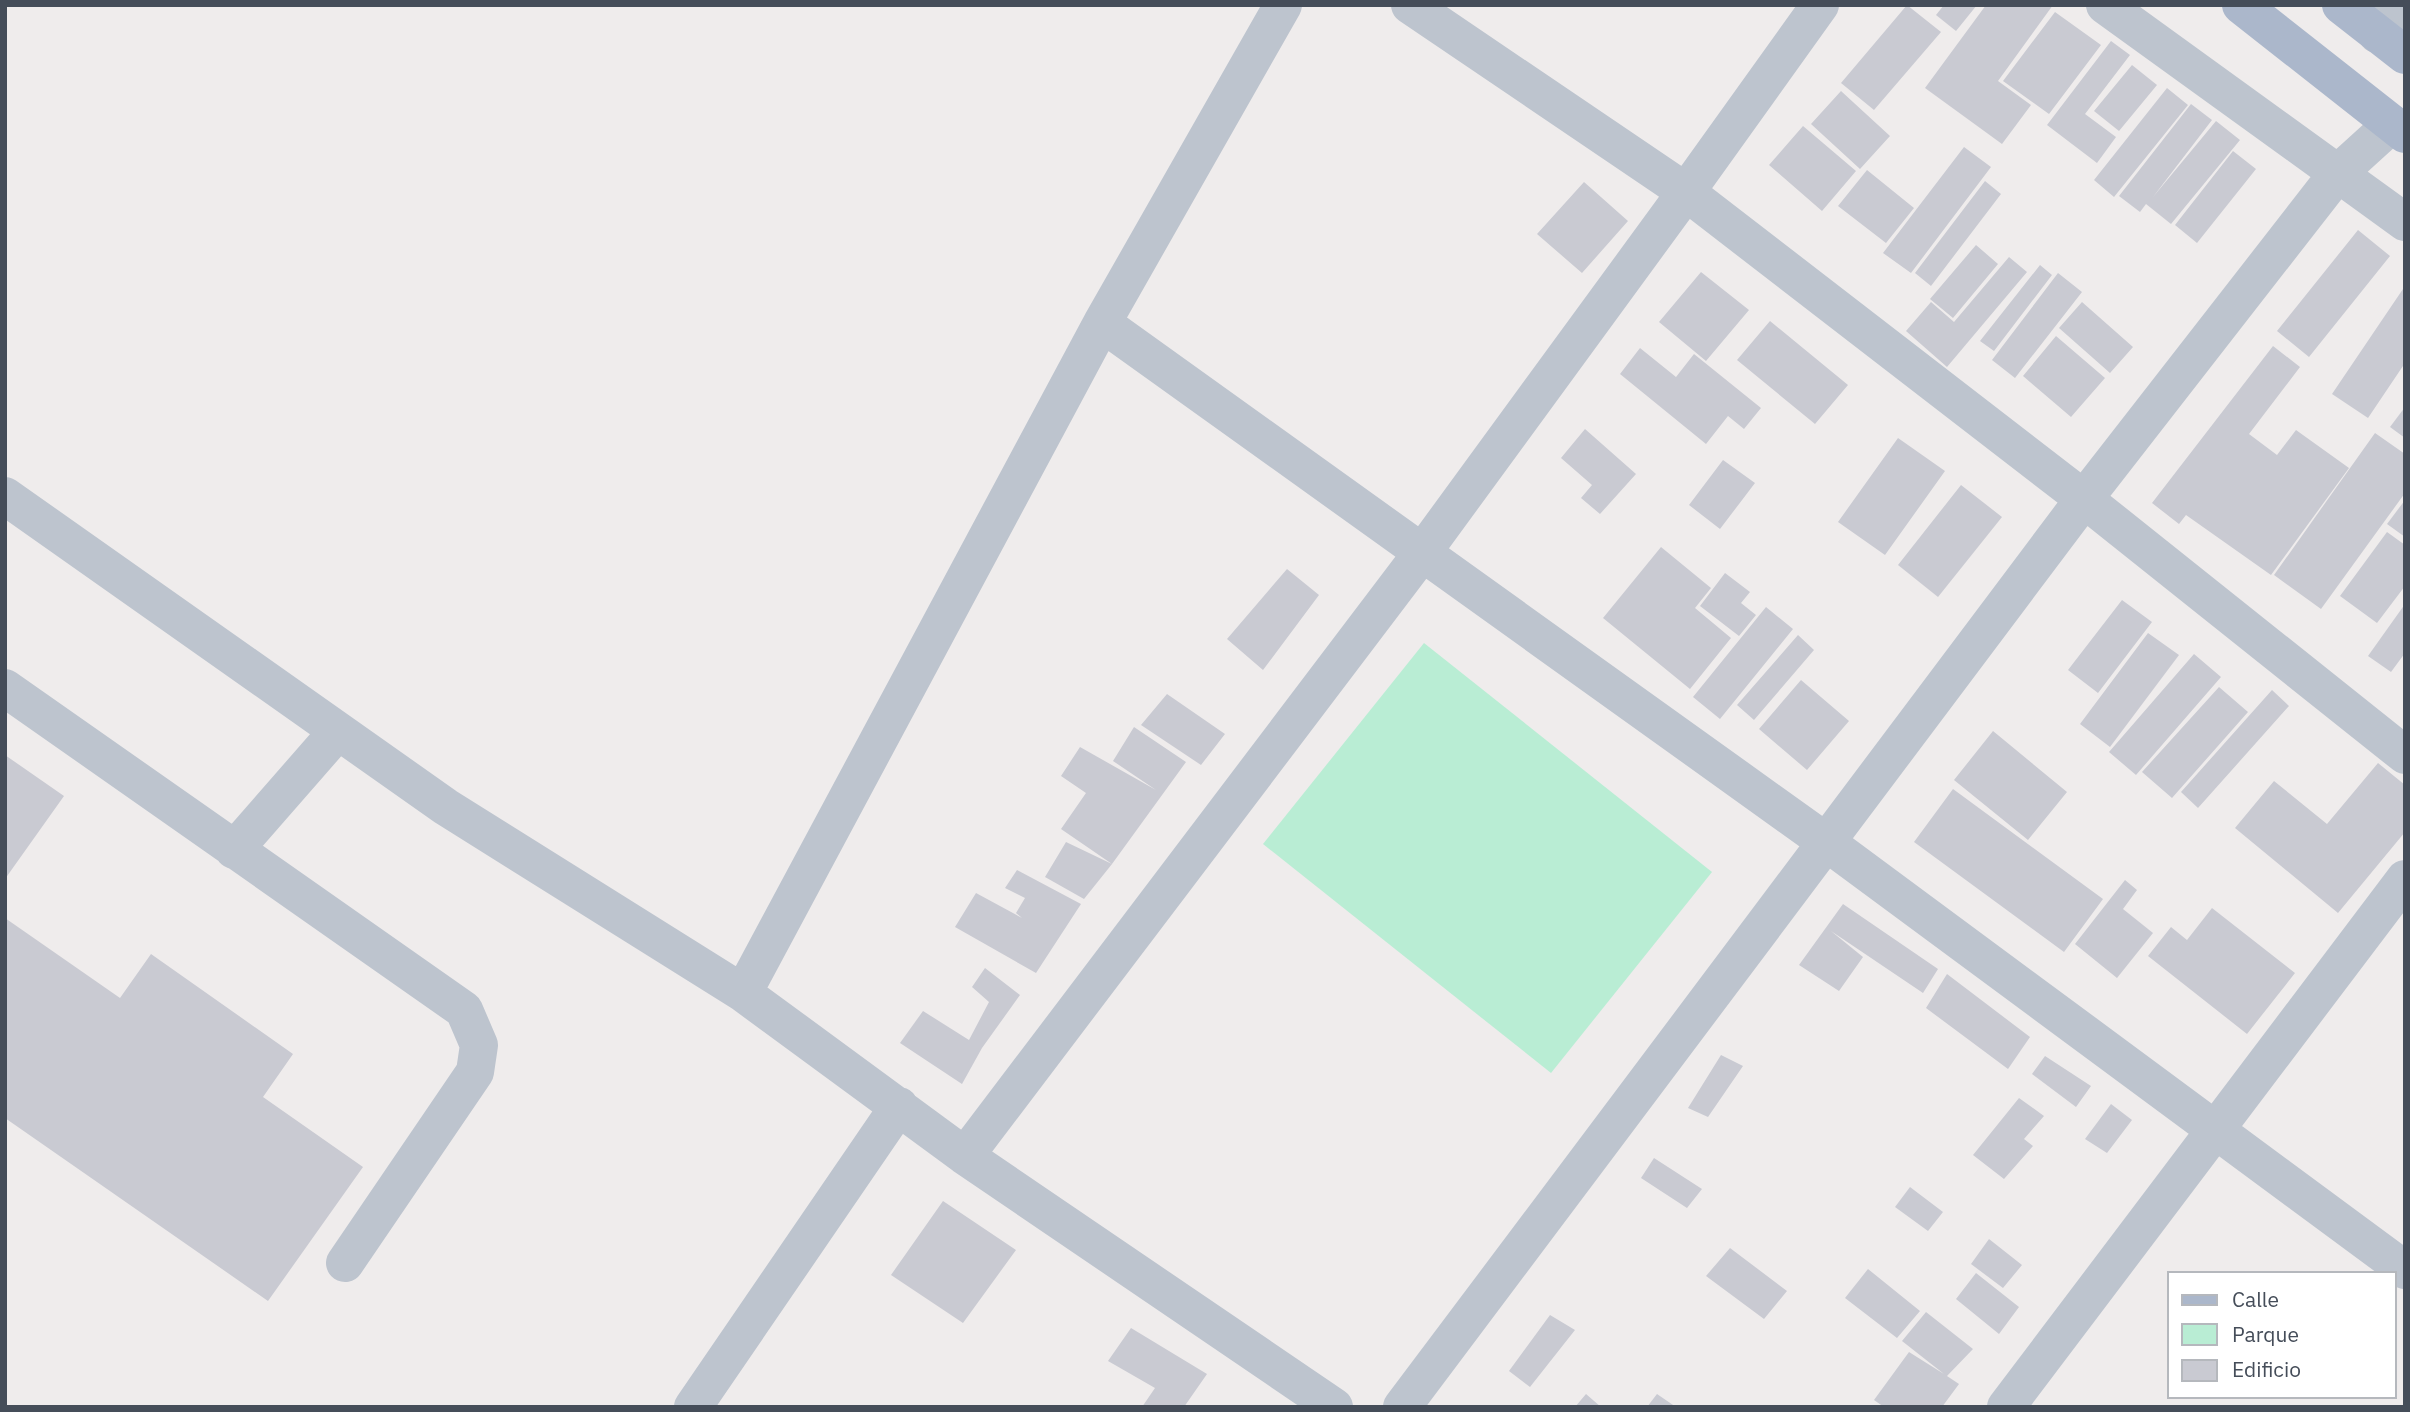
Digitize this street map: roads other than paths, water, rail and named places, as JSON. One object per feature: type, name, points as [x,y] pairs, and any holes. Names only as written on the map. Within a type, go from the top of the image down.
[{"type":"main road","points":[[2241,5],[2398,129]]},
{"type":"main road","points":[[2342,5],[2394,31]]},
{"type":"street","points":[[743,993],[1102,323],[1283,5]]},
{"type":"street","points":[[1409,5],[1686,192],[2084,499],[2405,755]]},
{"type":"street","points":[[965,1156],[1422,553],[1820,5]]},
{"type":"street","points":[[2105,5],[2405,222]]},
{"type":"street","points":[[1402,1407],[2084,499],[2337,174],[2398,129]]},
{"type":"street","points":[[1102,323],[1826,842],[2405,1270]]},
{"type":"street","points":[[5,496],[446,807],[743,993],[965,1156],[1334,1407]]},
{"type":"street","points":[[5,688],[464,1010],[479,1045],[475,1072],[345,1263]]},
{"type":"street","points":[[234,850],[338,731]]},
{"type":"street","points":[[2006,1407],[2405,879]]},
{"type":"street","points":[[693,1407],[899,1106]]}]
